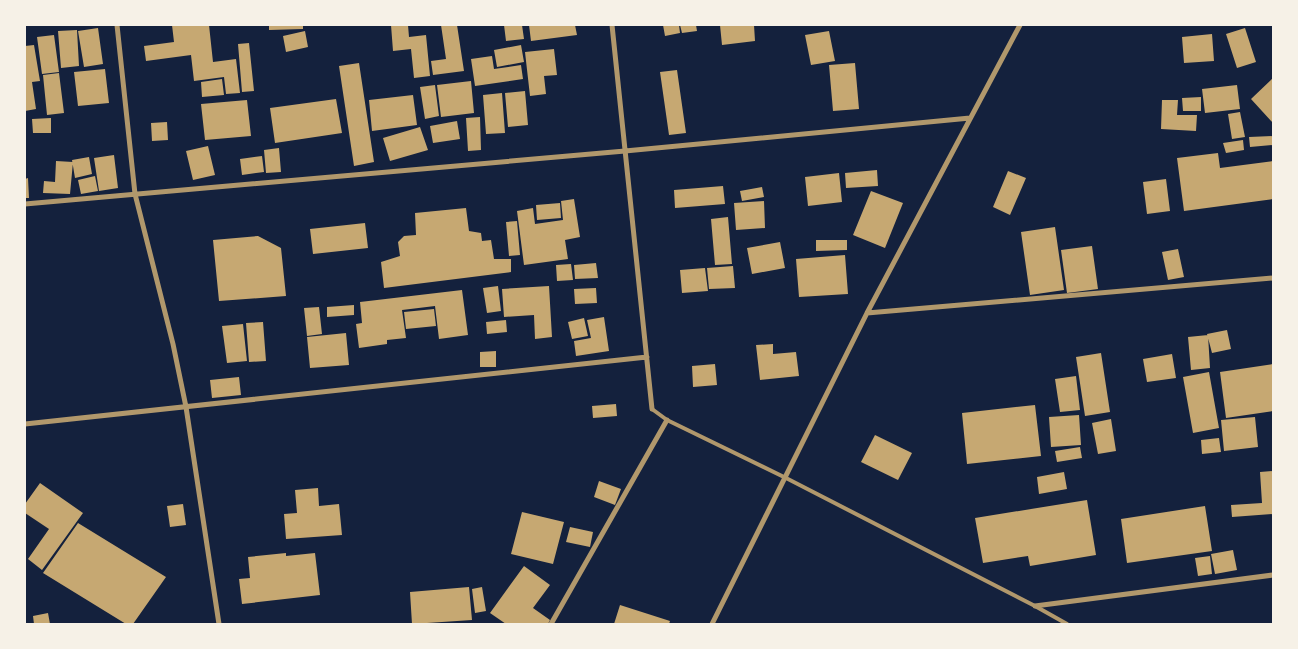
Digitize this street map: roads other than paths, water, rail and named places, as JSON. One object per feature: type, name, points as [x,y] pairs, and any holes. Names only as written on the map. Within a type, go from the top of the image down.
[{"type":"street","points":[[116,25],[135,194],[173,344],[186,407],[219,624]]},
{"type":"street","points":[[612,25],[652,409]]},
{"type":"street","points":[[712,624],[867,313],[1020,25]]},
{"type":"street","points":[[25,204],[626,151],[970,118]]},
{"type":"street","points":[[867,313],[1273,278]]},
{"type":"street","points":[[25,424],[647,357]]},
{"type":"street","points":[[551,624],[667,420]]},
{"type":"street","points":[[1035,606],[1273,575]]},
{"type":"lane","points":[[652,409],[667,420],[786,478],[1067,624]]}]
